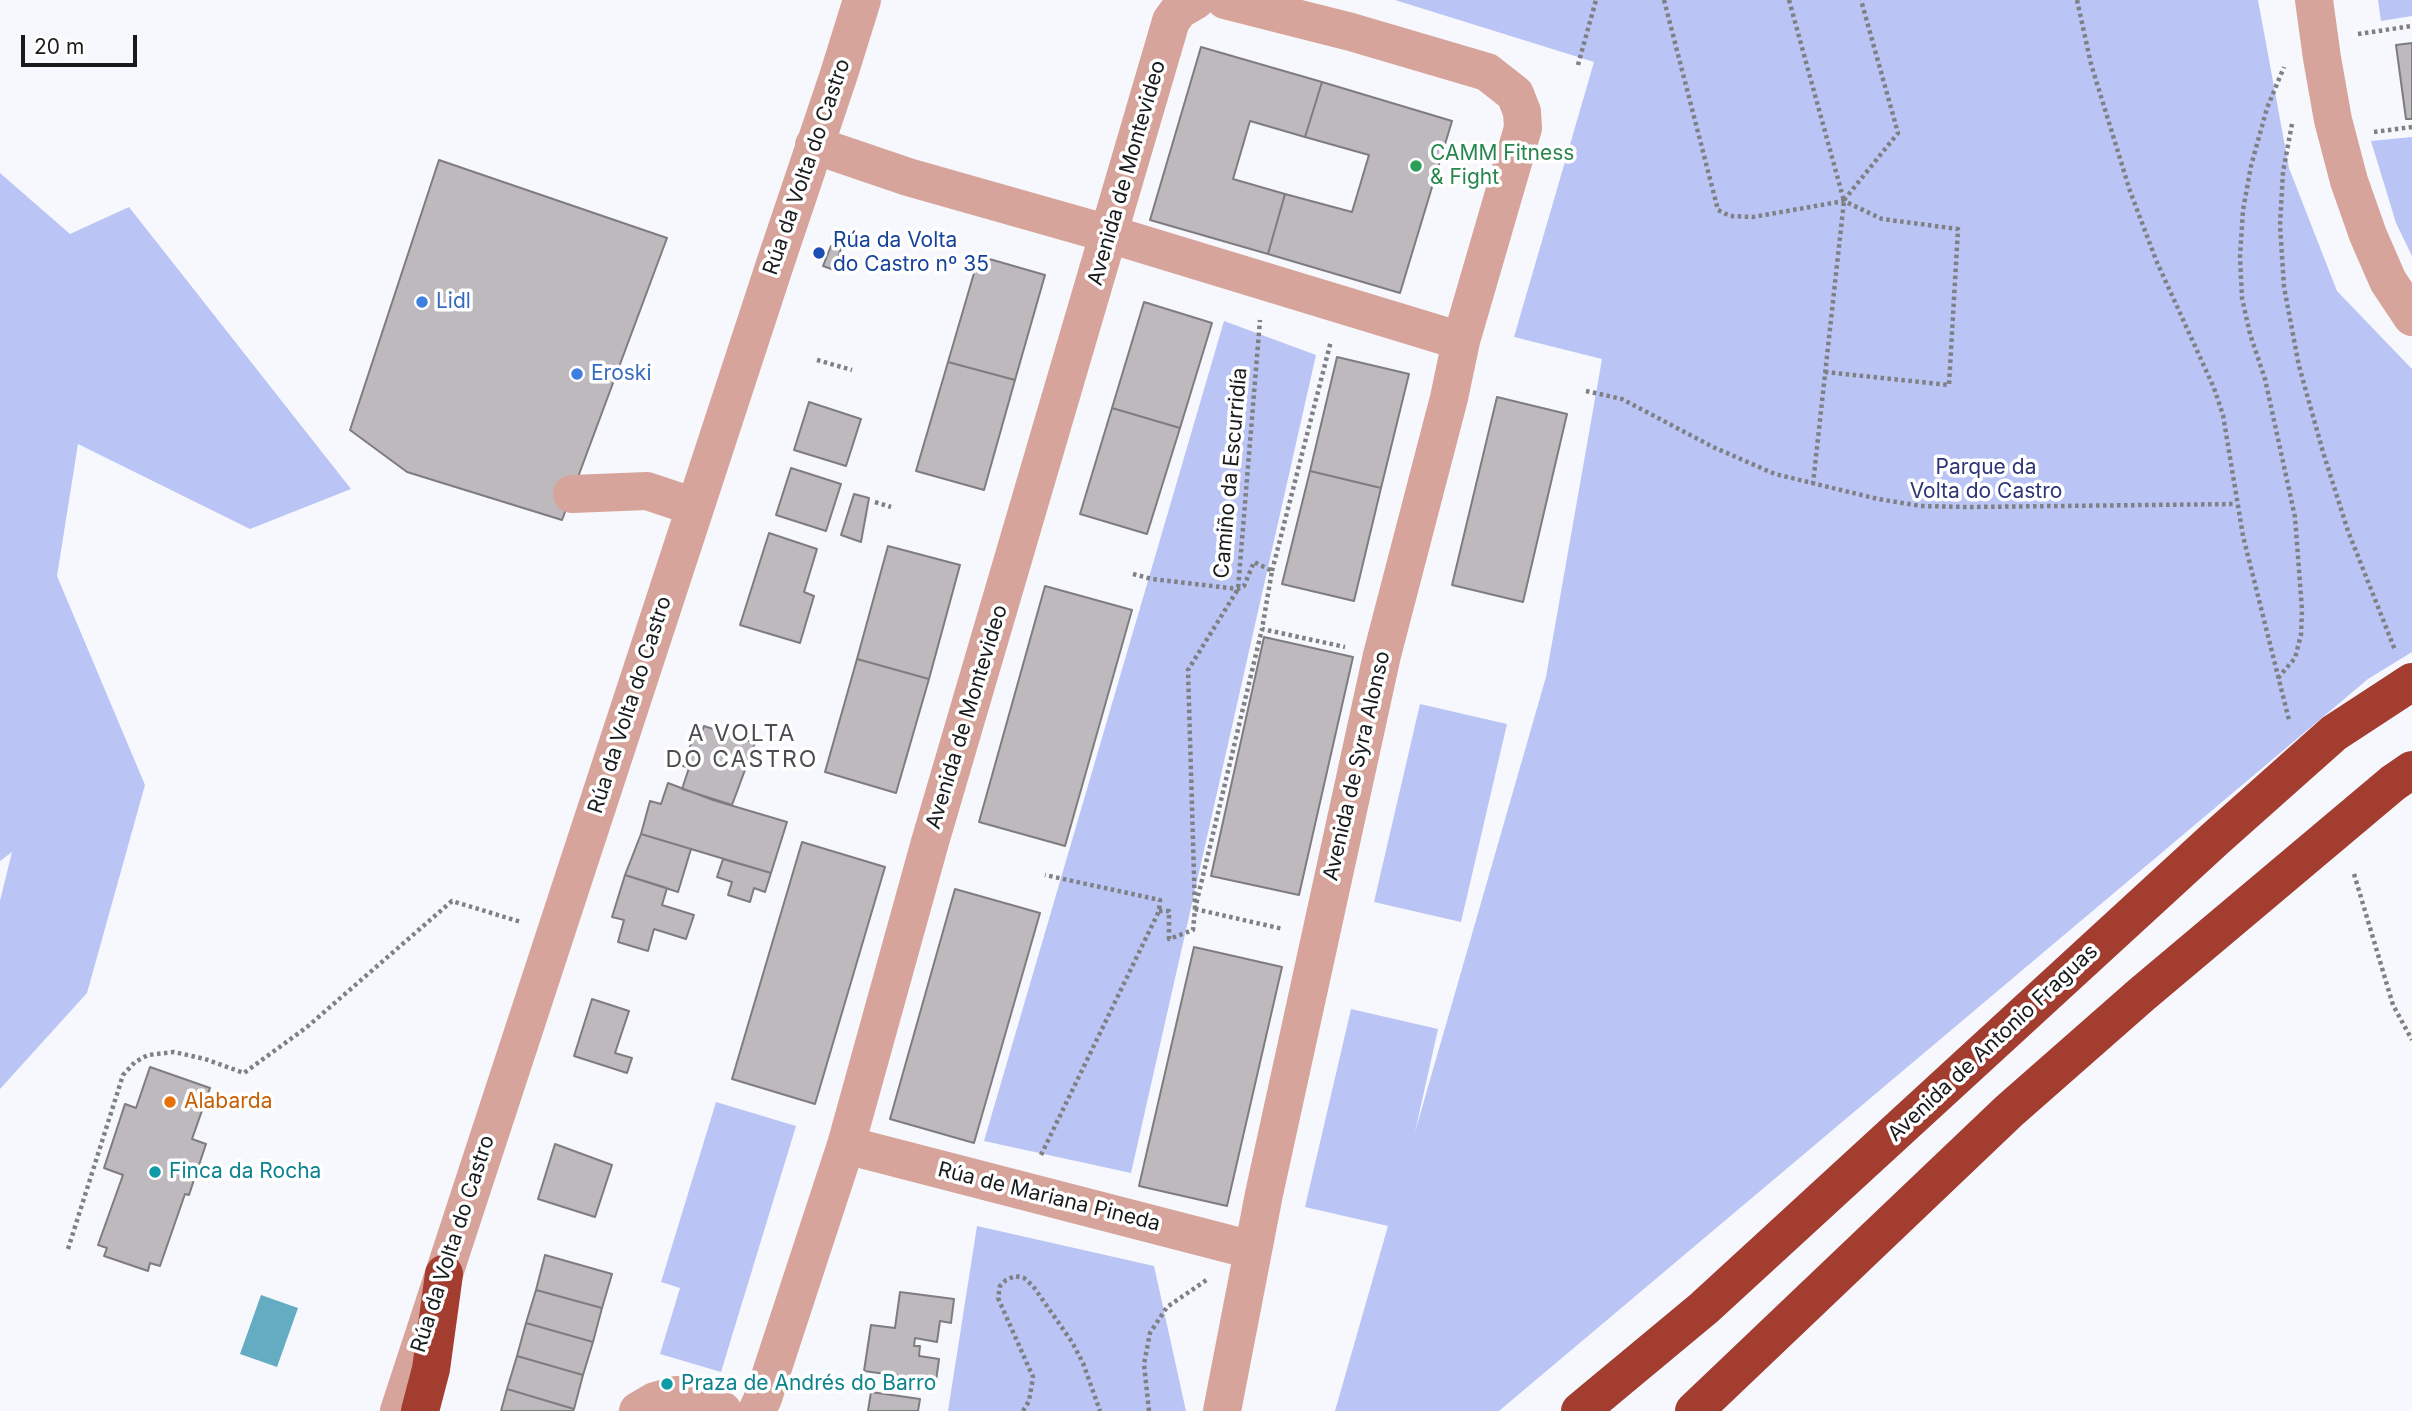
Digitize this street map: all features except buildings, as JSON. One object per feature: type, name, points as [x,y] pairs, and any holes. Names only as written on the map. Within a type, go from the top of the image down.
[{"type":"highway","name":"Avenida de Antonio Fraguas","points":[[1580,1411],[1704,1308],[2206,847],[2406,671]]},
{"type":"highway","points":[[1694,1411],[2009,1111],[2141,995],[2393,783],[2412,770]]},
{"type":"highway","points":[[420,1411],[431,1369],[444,1274]]},
{"type":"street","name":"Rúa da Volta do Castro","points":[[398,1411],[862,0]]},
{"type":"street","points":[[1225,0],[1295,8]]},
{"type":"street","points":[[2314,0],[2333,120],[2349,181],[2388,281],[2412,317]]},
{"type":"street","name":"Avenida de Syra Alonso","points":[[1222,1411],[1252,1250],[1382,655],[1449,398],[1461,341],[1523,128],[1522,112],[1515,94],[1487,72],[1295,8]]},
{"type":"street","name":"Avenida de Montevideo","points":[[757,1411],[846,1145],[930,842],[1109,234],[1184,10]]},
{"type":"street","points":[[814,145],[921,181],[1109,234],[1461,341]]},
{"type":"street","points":[[572,494],[647,491],[695,507]]},
{"type":"street","name":"Rúa de Mariana Pineda","points":[[846,1145],[1252,1250]]},
{"type":"street","points":[[638,1411],[655,1401],[676,1395],[697,1398],[723,1411]]},
{"type":"path","points":[[1578,65],[1596,0]]},
{"type":"path","points":[[1664,0],[1718,210],[1730,216],[1753,218],[1844,201],[1882,219],[1958,229],[1949,385],[1825,372]]},
{"type":"path","points":[[1790,0],[1844,201],[1812,484]]},
{"type":"path","points":[[1844,201],[1898,133],[1861,0]]},
{"type":"path","points":[[2077,0],[2091,64],[2130,191],[2156,260],[2214,388],[2223,415],[2229,440],[2236,504],[2289,721]]},
{"type":"path","points":[[2367,33],[2412,26]]},
{"type":"path","points":[[2278,678],[2295,658],[2301,635],[2302,610],[2295,517],[2265,379],[2250,334],[2242,298],[2239,257],[2243,210],[2251,166],[2267,108],[2286,63]]},
{"type":"path","points":[[2295,112],[2283,172],[2280,225],[2284,287],[2300,366],[2348,531],[2406,671]]},
{"type":"path","points":[[2383,131],[2412,127]]},
{"type":"path","name":"Camiño da Escurridía","points":[[1195,909],[1188,670],[1238,590],[1260,318]]},
{"type":"path","points":[[1159,911],[1170,911],[1169,939],[1194,929],[1195,909],[1262,629],[1272,571],[1331,340]]},
{"type":"path","points":[[817,360],[852,370]]},
{"type":"path","points":[[1586,391],[1622,399],[1744,462],[1775,474],[1878,499],[1921,506],[1969,507],[2236,504]]},
{"type":"path","points":[[874,502],[891,507]]},
{"type":"path","points":[[1133,574],[1238,590],[1244,586],[1254,562],[1272,571]]},
{"type":"path","points":[[1262,629],[1346,648]]},
{"type":"path","points":[[2354,874],[2393,1005],[2412,1040]]},
{"type":"path","points":[[1036,1165],[1159,911],[1160,900],[1045,876]]},
{"type":"path","points":[[68,1249],[123,1075],[135,1062],[148,1055],[174,1052],[205,1059],[244,1073],[307,1027],[452,901],[555,933]]},
{"type":"path","points":[[1195,909],[1284,929]]},
{"type":"path","points":[[1149,1411],[1144,1364],[1150,1333],[1167,1307],[1214,1274]]},
{"type":"path","points":[[1023,1411],[1033,1377],[998,1298],[1000,1286],[1016,1276],[1024,1278],[1033,1286],[1072,1342],[1083,1363],[1100,1411]]},
{"type":"green space","name":"Parque da Volta do Castro","points":[[1395,0],[2258,0],[2289,168],[2337,291],[2412,369],[2412,652],[2368,679],[1499,1411],[1335,1411],[1388,1226],[1305,1207],[1351,1009],[1438,1029],[1415,1132],[1546,677],[1602,359],[1514,337],[1594,62]]},
{"type":"green space","points":[[2378,0],[2412,0],[2412,16],[2381,21]]},
{"type":"green space","points":[[2412,137],[2412,256],[2396,223],[2371,141]]},
{"type":"green space","points":[[0,173],[70,234],[129,207],[351,489],[250,529],[78,444],[57,576],[145,785],[87,993],[0,1089],[0,901],[12,852],[0,861]]},
{"type":"green space","points":[[1224,321],[1316,355],[1131,1173],[984,1141]]},
{"type":"green space","points":[[1420,704],[1507,724],[1461,922],[1374,902]]},
{"type":"green space","points":[[716,1102],[796,1126],[721,1372],[660,1354],[680,1288],[661,1282]]},
{"type":"green space","points":[[977,1226],[1154,1266],[1186,1411],[948,1411]]},
{"type":"shaded area","points":[[261,1295],[298,1308],[277,1367],[240,1354]]},
{"type":"place","name":"CAMM Fitness & Fight","points":[[1416,166]]},
{"type":"place","name":"Rúa da Volta do Castro nº 35","points":[[819,253]]},
{"type":"place","name":"Lidl","points":[[422,302]]},
{"type":"place","name":"Eroski","points":[[577,374]]},
{"type":"place","name":"Alabarda","points":[[170,1102]]},
{"type":"place","name":"Finca da Rocha","points":[[155,1172]]},
{"type":"place","name":"Praza de Andrés do Barro","points":[[667,1384]]},
{"type":"district","name":"A VOLTA DO CASTRO","points":[[742,747]]}]
